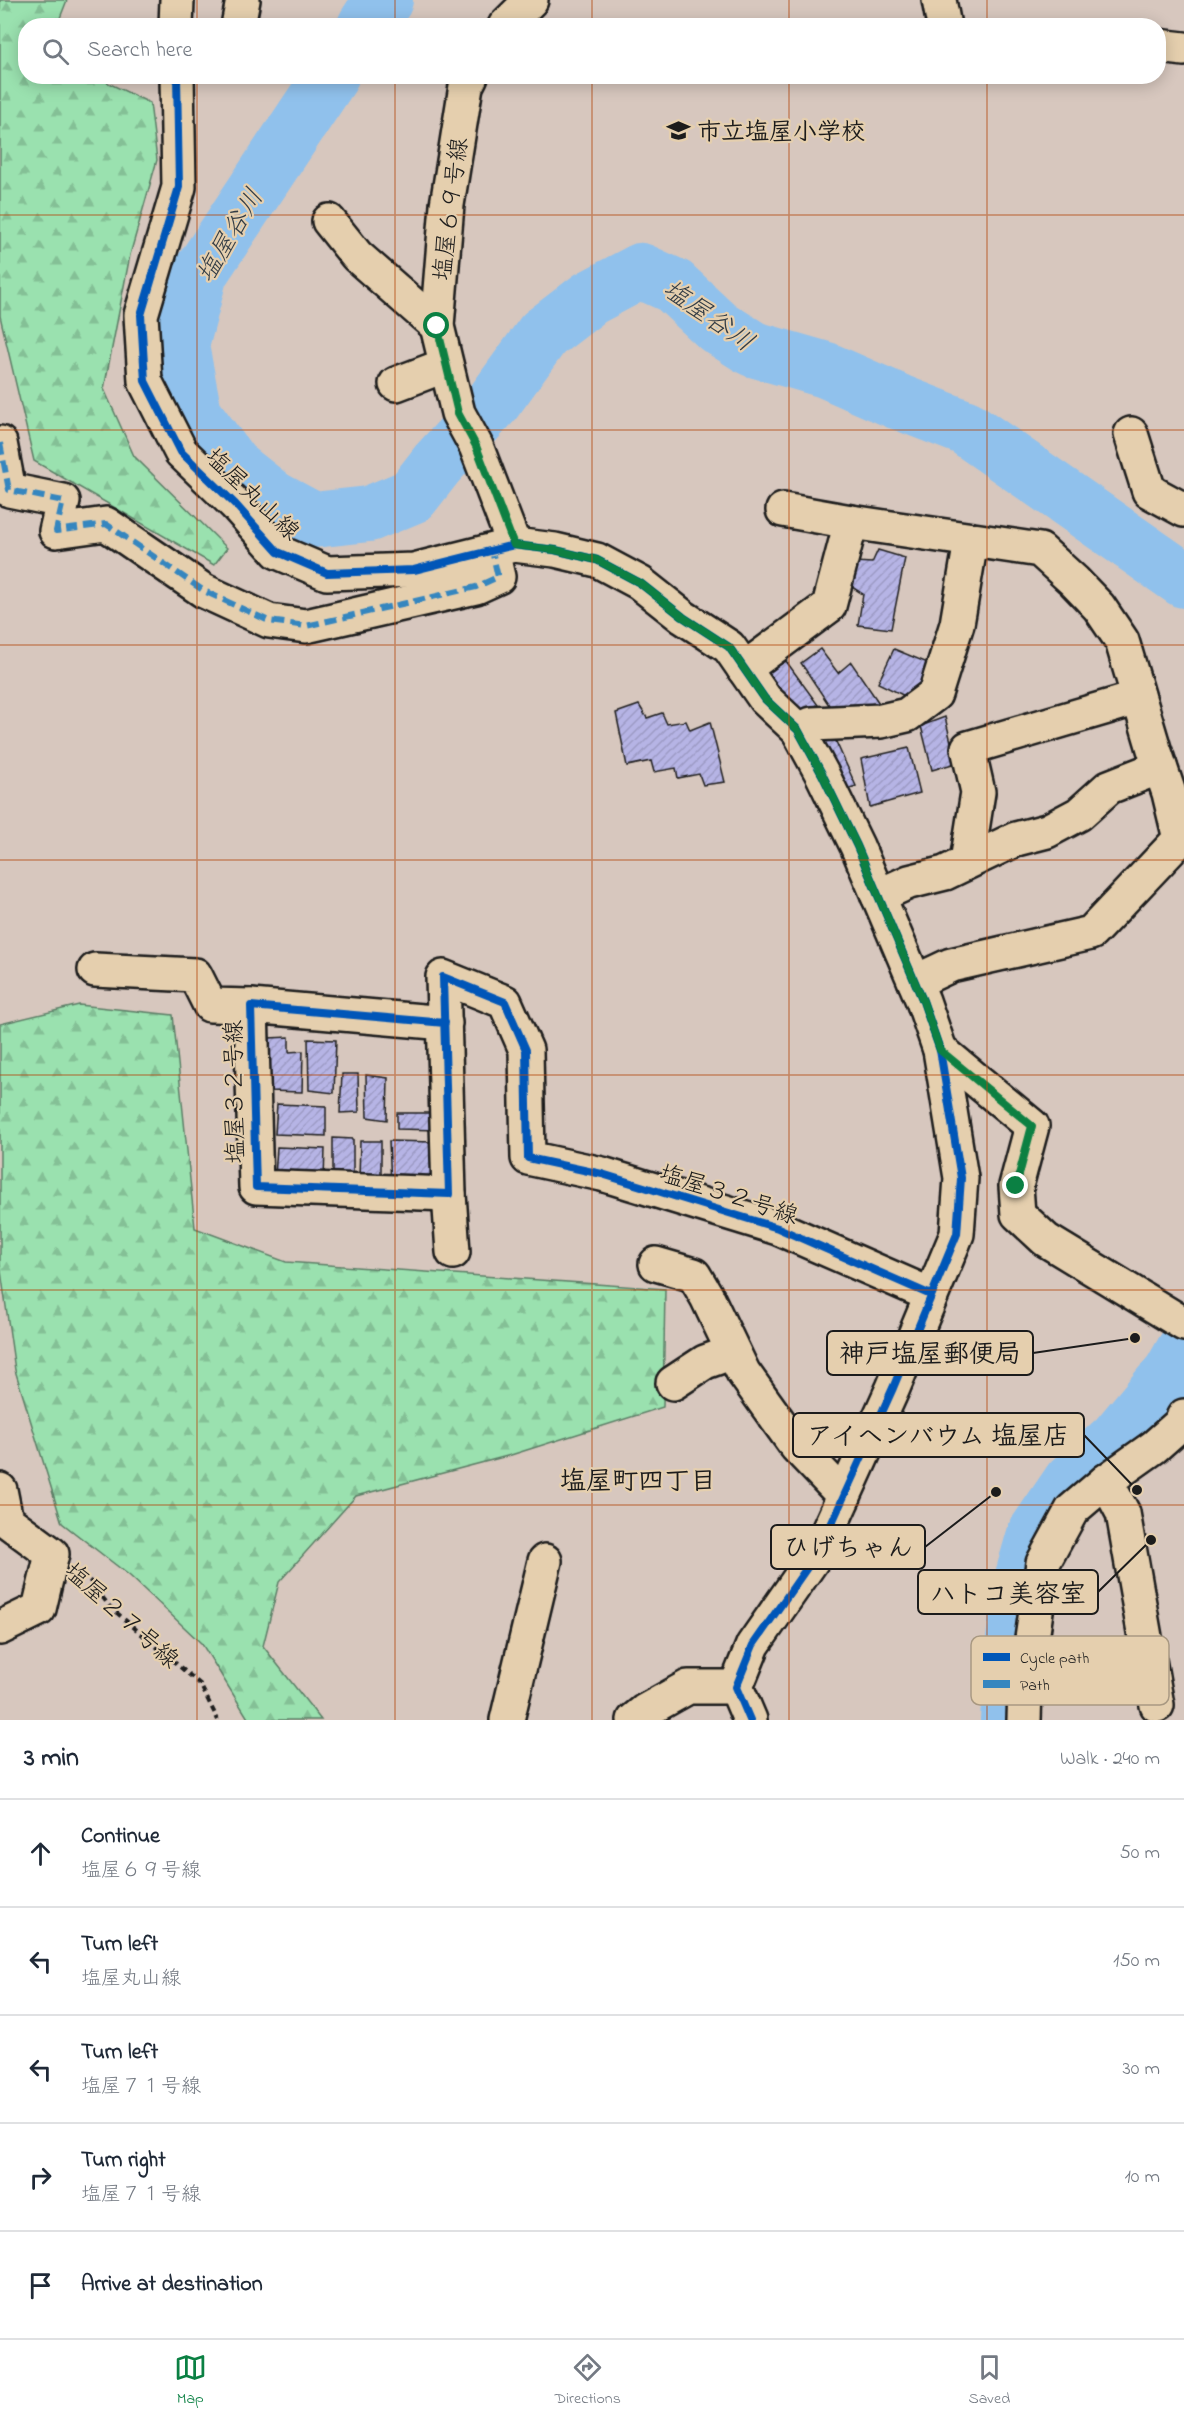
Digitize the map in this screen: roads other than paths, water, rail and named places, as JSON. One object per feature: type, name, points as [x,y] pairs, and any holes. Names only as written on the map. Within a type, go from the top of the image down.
[{"type":"street","points":[[176,18],[177,0]]},
{"type":"street","points":[[240,18],[243,0]]},
{"type":"street","points":[[513,18],[531,0]]},
{"type":"street","points":[[939,0],[942,18]]},
{"type":"street","points":[[1166,47],[1184,49]]},
{"type":"street","name":"塩屋丸山線","points":[[177,84],[179,187],[141,315],[145,381],[181,452],[235,504],[278,552],[327,573],[414,570],[503,548],[555,550],[597,560],[640,583],[683,617],[729,647],[765,699],[798,730],[857,846],[915,982],[940,1050],[961,1178],[957,1234],[893,1388],[820,1549],[753,1645],[736,1687]]},
{"type":"street","name":"塩屋６９号線","points":[[0,443],[9,490],[63,501],[56,531],[106,524],[204,591],[270,621],[306,626],[476,586],[498,577],[503,548],[476,446],[458,413],[437,326],[447,205],[467,84]]},
{"type":"street","points":[[329,221],[357,256],[437,326]]},
{"type":"street","points":[[396,384],[446,365]]},
{"type":"street","points":[[1131,434],[1137,495],[1184,510]]},
{"type":"street","points":[[783,510],[1040,550],[1099,607],[1122,641],[1169,793],[1180,839],[1091,933],[951,965],[915,982]]},
{"type":"street","points":[[744,669],[812,621],[829,606],[851,522]]},
{"type":"street","points":[[798,730],[812,724],[881,721],[907,715],[935,693],[957,624],[971,541]]},
{"type":"street","points":[[967,862],[978,792],[968,748],[1138,698]]},
{"type":"street","points":[[878,896],[909,882],[945,873],[1016,839],[1047,831],[1079,814],[1109,787],[1160,767]]},
{"type":"street","points":[[95,970],[195,975],[210,1005],[251,1006]]},
{"type":"street","name":"塩屋３２号線","points":[[445,1023],[251,1006],[256,1187],[449,1194],[445,1023],[443,976],[505,1002],[526,1050],[528,1158],[602,1174],[778,1228],[931,1296]]},
{"type":"street","points":[[940,1050],[1032,1126],[1016,1186],[1018,1214],[1046,1240],[1181,1323]]},
{"type":"street","points":[[449,1194],[453,1252]]},
{"type":"street","points":[[656,1264],[694,1275],[708,1297],[743,1372],[796,1446],[844,1496]]},
{"type":"street","points":[[673,1383],[705,1362],[733,1352]]},
{"type":"street","points":[[1032,1636],[1043,1563],[1071,1510],[1106,1481],[1154,1447],[1182,1422]]},
{"type":"street","points":[[1106,1481],[1123,1513],[1148,1636]]},
{"type":"street","name":"塩屋２７号線","points":[[0,1490],[6,1520],[52,1554],[39,1609],[0,1628]]},
{"type":"street","points":[[507,1720],[545,1561]]},
{"type":"street","points":[[634,1720],[645,1711],[688,1687],[736,1687],[750,1720]]},
{"type":"street","points":[[1024,1705],[1024,1720]]},
{"type":"waterway","name":"塩屋谷川","points":[[370,18],[381,1],[385,0]]},
{"type":"waterway","name":"塩屋谷川","points":[[326,84],[200,273],[181,346],[194,414],[232,466],[274,499],[313,520],[369,514],[412,496],[437,464],[493,403],[543,334],[590,298],[641,271],[674,286],[718,327],[753,349],[826,370],[966,428],[1184,580]]},
{"type":"waterway","name":"塩屋谷川","points":[[1014,1636],[1023,1576],[1035,1534],[1071,1481],[1117,1438],[1171,1373],[1184,1350]]},
{"type":"waterway","name":"塩屋谷川","points":[[1008,1720],[1009,1705]]},
{"type":"place","name":"市立塩屋小学校","points":[[679,131]]},
{"type":"place","name":"神戸塩屋郵便局","points":[[1135,1338]]},
{"type":"place","name":"アイヘンバウム 塩屋店","points":[[1137,1490]]},
{"type":"place","name":"ひげちゃん","points":[[996,1492]]},
{"type":"place","name":"ハトコ美容室","points":[[1151,1540]]},
{"type":"district","name":"塩屋町四丁目","points":[[638,1480]]}]
